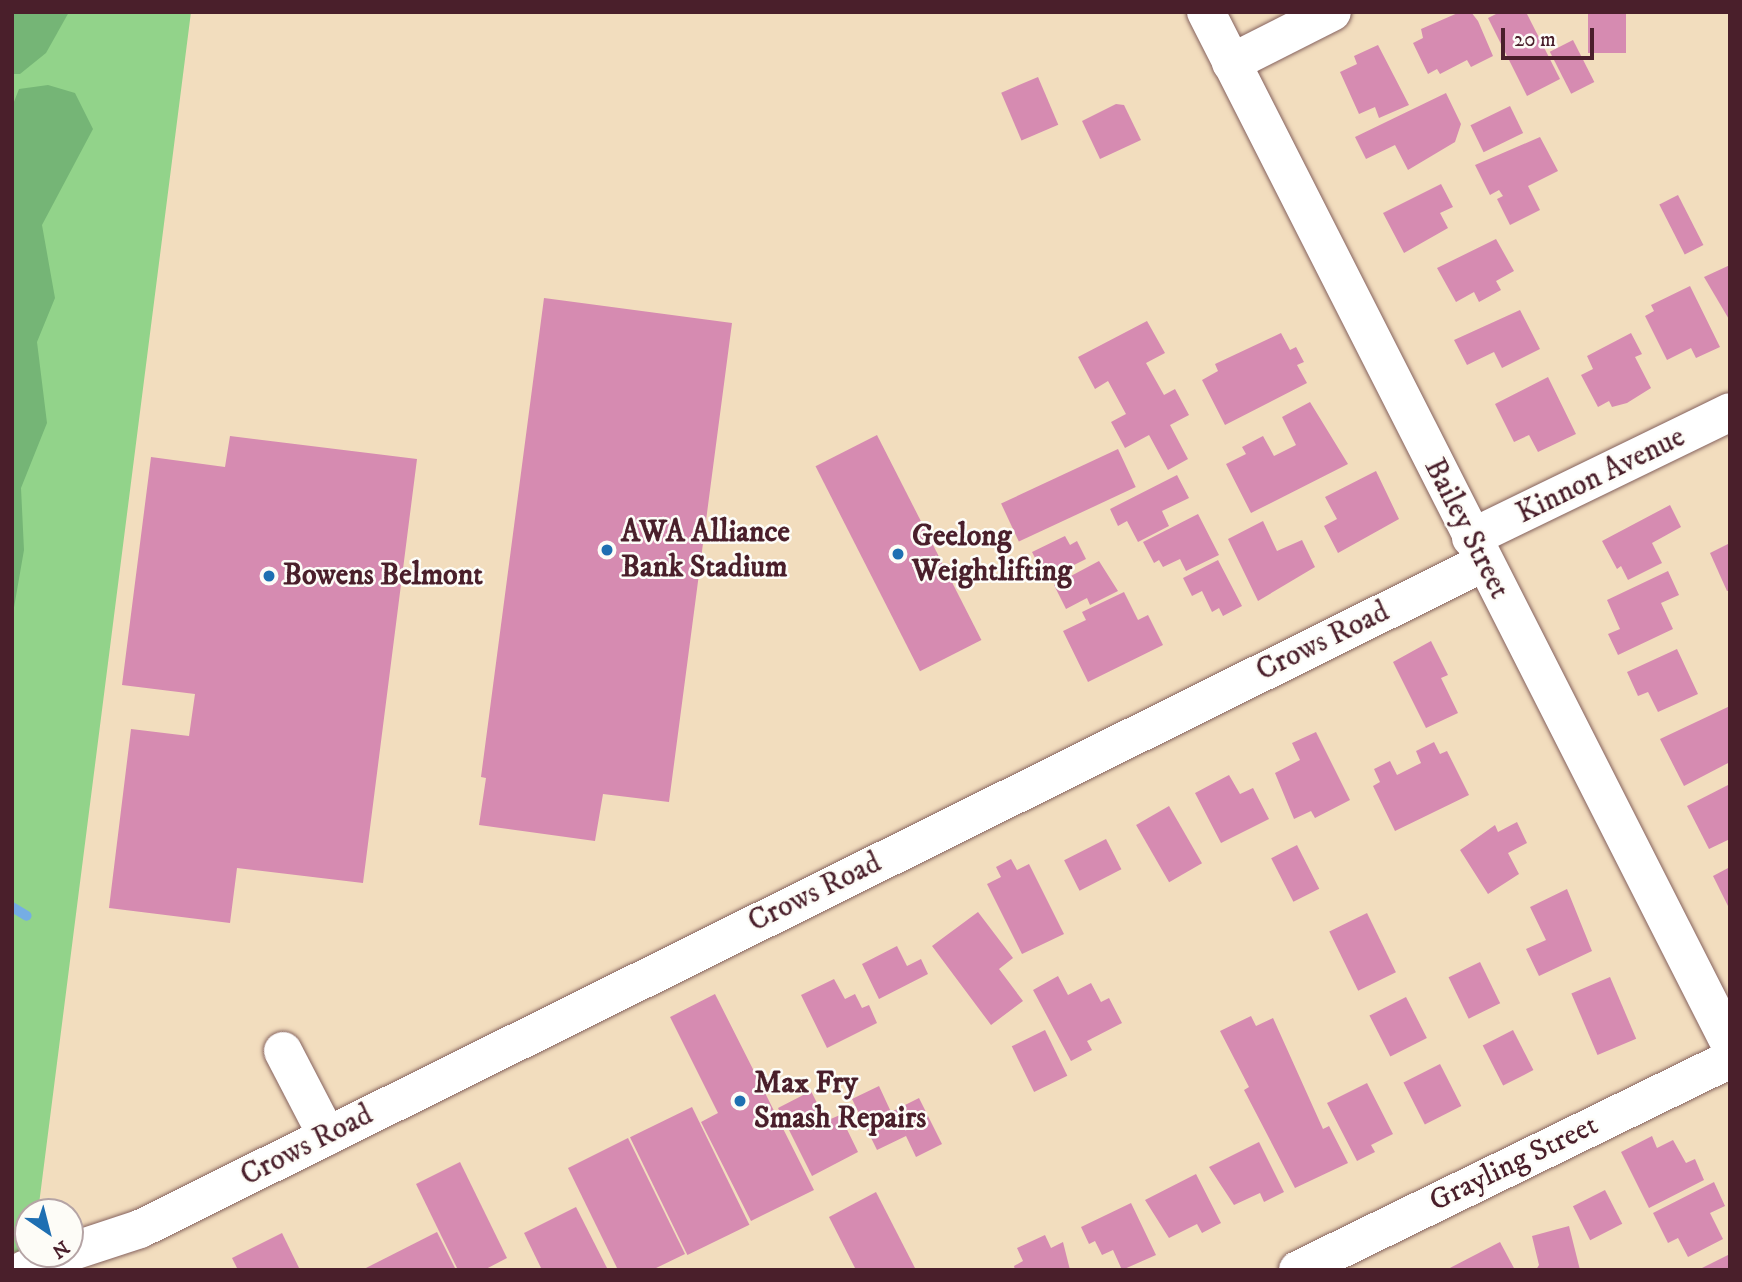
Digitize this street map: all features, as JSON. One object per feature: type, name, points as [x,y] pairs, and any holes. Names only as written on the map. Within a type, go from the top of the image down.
[{"type":"street","name":"Bailey Street","points":[[1206,12],[1477,550],[1718,989],[1730,1044]]},
{"type":"street","points":[[1231,63],[1332,12]]},
{"type":"street","name":"Kinnon Avenue","points":[[1477,550],[1730,412]]},
{"type":"street","name":"Crows Road","points":[[84,1258],[1477,550]]},
{"type":"street","points":[[283,1051],[327,1136]]},
{"type":"street","name":"Grayling Street","points":[[1298,1270],[1730,1059]]},
{"type":"green space","points":[[12,12],[191,12],[40,1198],[14,1198],[12,1253]]},
{"type":"green space","points":[[12,12],[69,12],[46,53],[20,74],[12,74]]},
{"type":"green space","points":[[48,85],[75,93],[93,129],[42,225],[55,298],[37,342],[47,423],[21,488],[24,550],[12,619],[12,107],[19,89]]},
{"type":"building","points":[[1460,12],[1471,12],[1478,21],[1493,56],[1471,67],[1467,60],[1440,74],[1437,69],[1428,74],[1413,43],[1423,38],[1421,29]]},
{"type":"building","points":[[1500,12],[1526,12],[1560,79],[1527,96],[1488,18]]},
{"type":"building","points":[[1588,12],[1626,12],[1626,53],[1588,53]]},
{"type":"building","points":[[1573,40],[1594,82],[1571,94],[1550,52]]},
{"type":"building","points":[[1378,45],[1409,105],[1379,118],[1375,107],[1359,114],[1340,72],[1357,64],[1354,56]]},
{"type":"building","points":[[1038,77],[1058,125],[1021,140],[1001,93]]},
{"type":"building","points":[[1446,93],[1461,124],[1455,142],[1408,170],[1395,145],[1366,159],[1355,137]]},
{"type":"building","points":[[1116,104],[1124,105],[1141,140],[1100,159],[1082,121]]},
{"type":"building","points":[[1510,106],[1523,133],[1484,152],[1470,125]]},
{"type":"building","points":[[1540,137],[1558,171],[1528,186],[1540,210],[1510,225],[1497,199],[1503,196],[1499,190],[1490,195],[1475,165]]},
{"type":"building","points":[[1441,184],[1453,207],[1440,213],[1448,228],[1404,253],[1383,213]]},
{"type":"building","points":[[1678,195],[1703,245],[1685,254],[1659,205]]},
{"type":"building","points":[[1496,239],[1514,271],[1496,281],[1501,290],[1479,302],[1474,292],[1456,302],[1437,268]]},
{"type":"building","points":[[1730,265],[1730,321],[1704,277]]},
{"type":"building","points":[[1690,286],[1720,347],[1696,358],[1691,348],[1667,360],[1645,316],[1654,311],[1651,305]]},
{"type":"building","name":"AWA Alliance Bank Stadium","points":[[544,298],[732,323],[669,802],[603,794],[595,841],[479,825],[486,778],[481,777]]},
{"type":"building","points":[[1520,310],[1540,349],[1502,368],[1494,352],[1467,365],[1454,340]]},
{"type":"building","points":[[1147,321],[1165,353],[1146,363],[1164,395],[1175,389],[1189,415],[1170,425],[1188,459],[1168,470],[1149,435],[1125,448],[1111,422],[1126,414],[1108,381],[1095,389],[1078,357]]},
{"type":"building","points":[[1281,333],[1290,350],[1296,347],[1304,362],[1297,365],[1307,383],[1225,425],[1202,380],[1218,371],[1215,364]]},
{"type":"building","points":[[1631,333],[1642,354],[1635,357],[1651,388],[1627,403],[1612,407],[1609,401],[1598,407],[1581,375],[1593,369],[1587,356]]},
{"type":"building","points":[[1548,377],[1576,434],[1538,452],[1529,435],[1514,442],[1495,404]]},
{"type":"building","points":[[1310,402],[1348,464],[1251,513],[1226,464],[1246,454],[1242,447],[1263,436],[1274,456],[1296,445],[1282,417]]},
{"type":"building","name":"Geelong Weightlifting","points":[[877,435],[981,640],[920,671],[816,466]]},
{"type":"building","name":"Bowens Belmont","points":[[230,436],[417,459],[363,883],[237,868],[230,923],[109,908],[131,729],[189,736],[195,694],[122,685],[151,457],[225,467]]},
{"type":"building","points":[[1118,449],[1136,487],[1019,542],[1001,504]]},
{"type":"building","points":[[1376,471],[1399,519],[1338,553],[1324,526],[1337,519],[1325,497]]},
{"type":"building","points":[[1177,475],[1189,498],[1162,511],[1169,526],[1138,542],[1127,521],[1118,526],[1110,509]]},
{"type":"building","points":[[1670,505],[1681,527],[1652,543],[1662,563],[1628,580],[1621,566],[1617,569],[1602,541]]},
{"type":"building","points":[[1198,514],[1219,555],[1186,571],[1180,559],[1163,567],[1159,560],[1154,563],[1143,542]]},
{"type":"building","points":[[1263,521],[1277,551],[1302,540],[1315,567],[1258,601],[1228,539]]},
{"type":"building","points":[[1065,536],[1070,545],[1077,541],[1086,559],[1046,579],[1032,552]]},
{"type":"building","points":[[1730,543],[1730,590],[1727,591],[1710,553]]},
{"type":"building","points":[[1218,560],[1242,606],[1223,616],[1219,608],[1212,612],[1202,591],[1192,596],[1183,578]]},
{"type":"building","points":[[1099,561],[1118,591],[1090,605],[1087,598],[1066,609],[1054,585]]},
{"type":"building","points":[[1668,571],[1679,595],[1661,603],[1673,629],[1618,655],[1608,634],[1620,629],[1607,600]]},
{"type":"building","points":[[1124,592],[1138,620],[1148,615],[1163,645],[1088,682],[1063,631],[1086,620],[1082,612]]},
{"type":"building","points":[[1431,641],[1448,675],[1441,678],[1458,713],[1426,728],[1393,662]]},
{"type":"building","points":[[1677,649],[1698,694],[1658,712],[1648,692],[1638,696],[1627,672]]},
{"type":"building","points":[[1730,706],[1730,762],[1684,786],[1660,739]]},
{"type":"building","points":[[1316,732],[1350,800],[1315,818],[1311,811],[1294,819],[1275,773],[1300,760],[1292,743]]},
{"type":"building","points":[[1434,742],[1440,754],[1447,751],[1469,795],[1395,831],[1373,786],[1380,782],[1374,769],[1390,761],[1397,775],[1421,763],[1416,751]]},
{"type":"building","points":[[1229,775],[1240,794],[1253,788],[1269,819],[1221,843],[1195,793]]},
{"type":"building","points":[[1730,784],[1730,839],[1709,849],[1687,806]]},
{"type":"building","points":[[1169,806],[1202,863],[1169,882],[1136,825]]},
{"type":"building","points":[[1517,822],[1527,843],[1508,853],[1519,874],[1488,894],[1460,850],[1495,825],[1498,832]]},
{"type":"building","points":[[1106,839],[1121,869],[1080,891],[1064,860]]},
{"type":"building","points":[[1297,845],[1319,889],[1293,902],[1271,858]]},
{"type":"building","points":[[1011,859],[1017,870],[1029,864],[1064,934],[1022,954],[987,884],[1001,877],[996,867]]},
{"type":"building","points":[[1730,867],[1730,910],[1713,876]]},
{"type":"building","points":[[1567,889],[1592,951],[1539,976],[1526,949],[1546,940],[1530,907]]},
{"type":"building","points":[[978,912],[1013,958],[999,969],[1023,1001],[991,1025],[932,946]]},
{"type":"building","points":[[1367,913],[1396,972],[1358,991],[1329,931]]},
{"type":"building","points":[[897,946],[907,966],[921,959],[928,974],[879,999],[862,964]]},
{"type":"building","points":[[1480,962],[1500,1003],[1469,1019],[1449,977]]},
{"type":"building","points":[[1058,976],[1068,995],[1091,983],[1101,1002],[1109,998],[1122,1023],[1087,1041],[1092,1050],[1071,1061],[1033,990]]},
{"type":"building","points":[[1610,977],[1636,1039],[1598,1055],[1571,993]]},
{"type":"building","points":[[834,979],[845,999],[855,994],[862,1008],[869,1005],[877,1023],[827,1048],[801,995]]},
{"type":"building","name":"Max Fry Smash Repairs","points":[[715,994],[814,1190],[751,1221],[701,1122],[718,1113],[670,1017]]},
{"type":"building","points":[[1406,997],[1427,1038],[1390,1057],[1369,1016]]},
{"type":"building","points":[[1251,1016],[1256,1026],[1273,1018],[1323,1129],[1329,1126],[1348,1163],[1295,1188],[1244,1090],[1249,1087],[1220,1031]]},
{"type":"building","points":[[1045,1030],[1067,1076],[1034,1092],[1012,1046]]},
{"type":"building","points":[[1513,1030],[1533,1070],[1503,1086],[1483,1045]]},
{"type":"building","points":[[1440,1064],[1461,1106],[1425,1124],[1403,1083]]},
{"type":"building","points":[[1367,1083],[1393,1134],[1371,1145],[1375,1152],[1357,1161],[1327,1103]]},
{"type":"building","points":[[879,1086],[891,1112],[919,1098],[942,1144],[916,1157],[906,1136],[877,1150],[852,1099]]},
{"type":"building","points":[[811,1091],[826,1121],[840,1115],[858,1152],[812,1176],[778,1108]]},
{"type":"building","points":[[692,1107],[749,1225],[687,1255],[630,1137]]},
{"type":"building","points":[[1652,1136],[1657,1148],[1673,1140],[1686,1163],[1695,1159],[1704,1180],[1649,1208],[1621,1152]]},
{"type":"building","points":[[628,1138],[685,1254],[652,1270],[618,1270],[568,1168]]},
{"type":"building","points":[[1259,1142],[1284,1192],[1264,1202],[1260,1193],[1234,1205],[1209,1167]]},
{"type":"building","points":[[460,1162],[507,1258],[484,1270],[458,1270],[416,1184]]},
{"type":"building","points":[[1196,1174],[1221,1223],[1202,1233],[1197,1224],[1169,1238],[1145,1200]]},
{"type":"building","points":[[1714,1182],[1725,1206],[1710,1213],[1723,1239],[1688,1257],[1678,1238],[1668,1243],[1653,1213]]},
{"type":"building","points":[[1605,1190],[1622,1224],[1590,1240],[1573,1206]]},
{"type":"building","points":[[876,1192],[916,1270],[856,1270],[829,1217]]},
{"type":"building","points":[[1131,1203],[1156,1255],[1122,1270],[1113,1250],[1102,1255],[1095,1241],[1089,1244],[1081,1227]]},
{"type":"building","points":[[576,1207],[608,1270],[542,1270],[524,1233]]},
{"type":"building","points":[[1569,1226],[1580,1270],[1536,1270],[1539,1265],[1532,1236]]},
{"type":"building","points":[[437,1232],[456,1270],[362,1270]]},
{"type":"building","points":[[282,1233],[300,1270],[238,1270],[232,1258]]},
{"type":"building","points":[[1045,1235],[1051,1248],[1063,1242],[1070,1270],[1015,1270],[1014,1266],[1023,1261],[1017,1248]]},
{"type":"building","points":[[1500,1242],[1515,1270],[1446,1270]]},
{"type":"building","points":[[1730,1254],[1730,1270],[1698,1270]]},
{"type":"waterway","points":[[12,907],[27,916]]},
{"type":"place","name":"AWA Alliance Bank Stadium","points":[[607,550]]},
{"type":"place","name":"Geelong Weightlifting","points":[[898,554]]},
{"type":"place","name":"Bowens Belmont","points":[[269,576]]},
{"type":"place","name":"Max Fry Smash Repairs","points":[[740,1101]]}]
